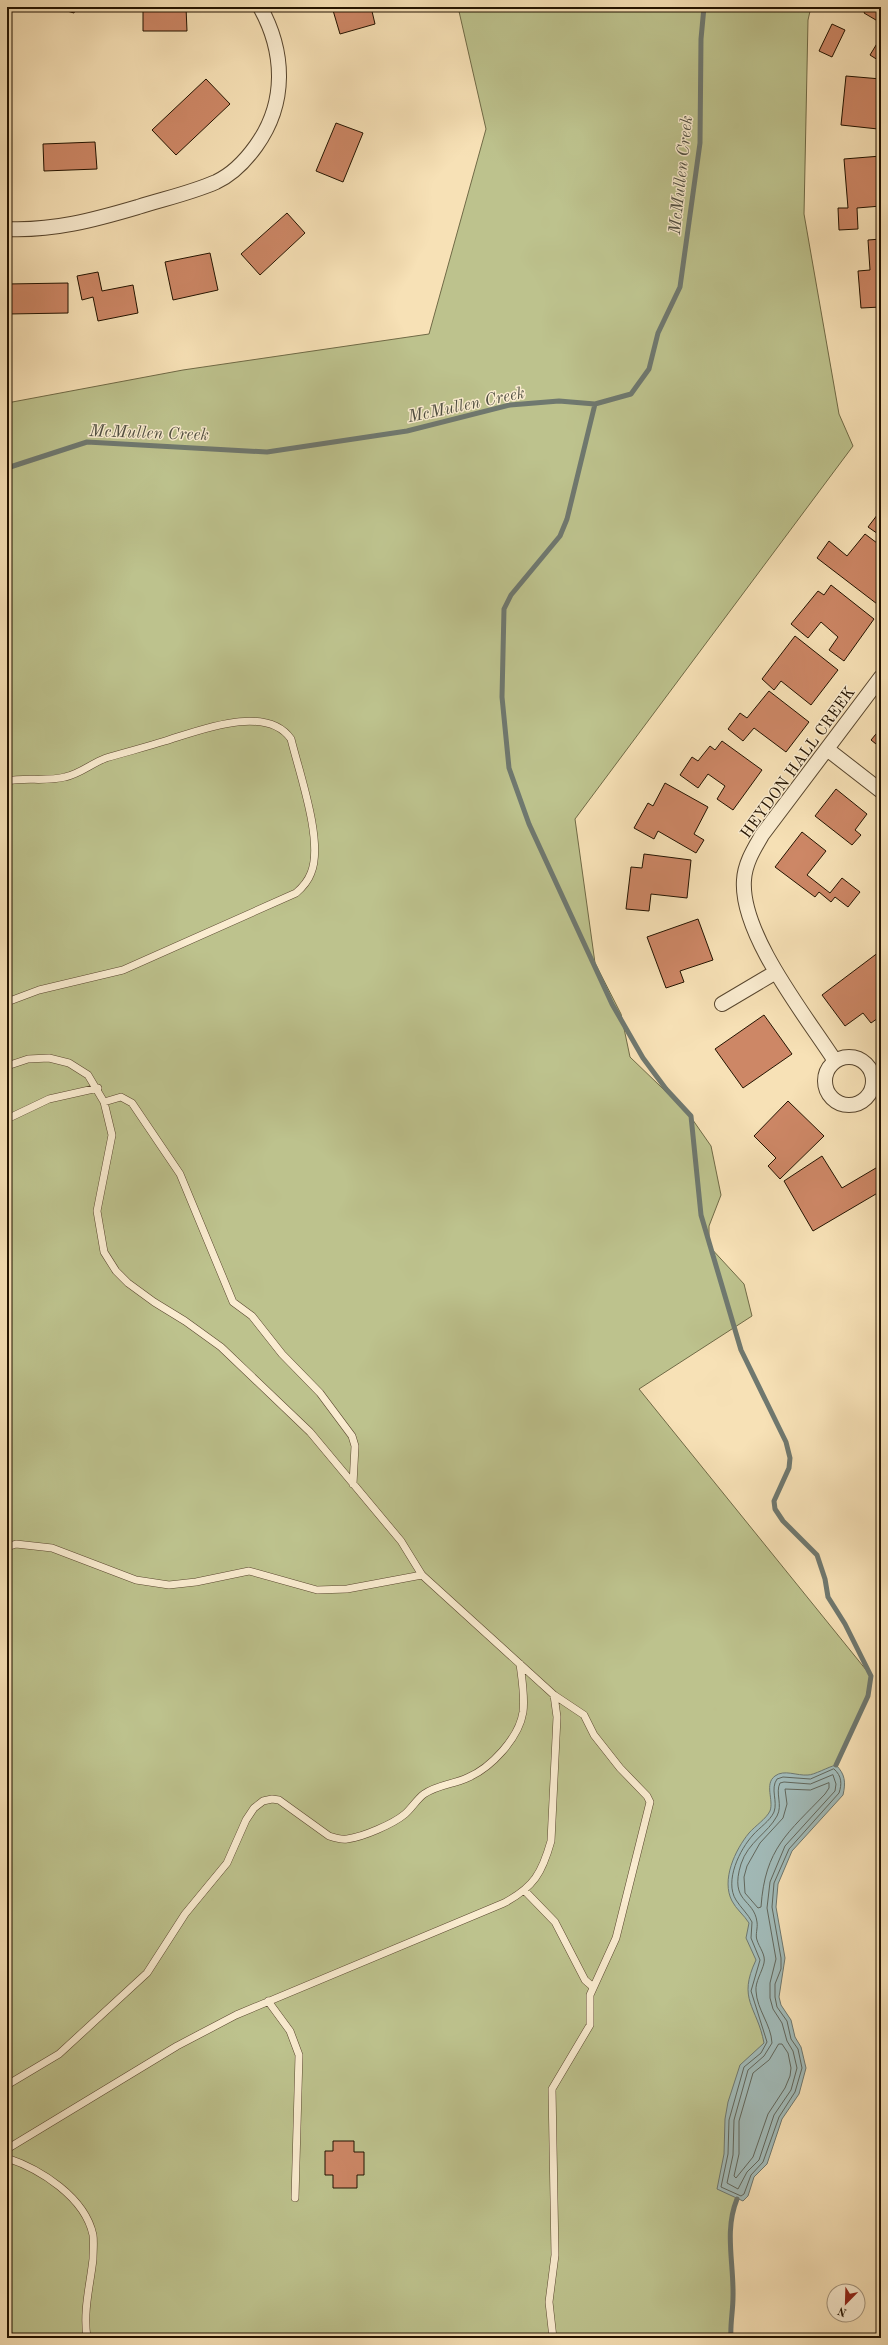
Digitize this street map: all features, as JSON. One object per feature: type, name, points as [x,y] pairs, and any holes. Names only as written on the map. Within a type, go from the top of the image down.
[{"type":"street","points":[[7,229],[40,229],[72,225],[105,217],[216,182],[242,163],[265,134],[279,97],[280,66],[275,41],[260,7]]},
{"type":"street","name":"HEYDON HALL CREEK","points":[[835,1061],[776,972],[749,920],[744,880],[749,858],[762,835],[881,678]]},
{"type":"street","points":[[827,749],[881,791]]},
{"type":"street","points":[[722,1004],[776,972]]},
{"type":"lane","points":[[7,781],[50,780],[66,777],[105,759],[214,726],[243,722],[266,723],[285,731],[291,739],[313,827],[314,853],[312,871],[305,884],[296,893],[123,970],[38,990],[7,1002]]},
{"type":"lane","points":[[7,1066],[28,1059],[49,1058],[69,1063],[88,1075],[98,1088],[104,1102],[112,1135],[97,1211],[104,1252],[116,1270],[128,1283],[221,1347],[310,1432],[401,1541],[422,1575],[554,1695],[584,1715],[594,1735],[620,1768],[647,1796],[650,1802],[612,1951],[590,1995],[590,2025],[552,2089],[555,2255],[550,2302],[553,2338]]},
{"type":"lane","points":[[7,1119],[49,1099],[98,1088]]},
{"type":"lane","points":[[104,1102],[121,1097],[132,1103],[168,1154],[180,1174],[233,1302],[252,1316],[282,1354],[320,1393],[352,1436],[355,1446],[353,1484]]},
{"type":"lane","points":[[7,1547],[16,1544],[52,1548],[136,1580],[169,1585],[196,1582],[249,1571],[317,1590],[347,1589],[422,1575]]},
{"type":"lane","points":[[7,2085],[59,2054],[147,1974],[185,1914],[227,1863],[246,1820],[254,1808],[263,1801],[272,1799],[279,1800],[329,1836],[339,1839],[360,1835],[398,1820],[429,1791],[467,1778],[477,1772],[494,1759],[509,1742],[520,1723],[523,1713],[523,1684],[520,1664]]},
{"type":"lane","points":[[7,2149],[177,2046],[236,2015],[504,1903],[525,1891],[535,1879],[546,1859],[551,1841],[557,1717],[554,1695]]},
{"type":"lane","points":[[525,1891],[555,1922],[585,1980],[593,1988]]},
{"type":"lane","points":[[268,2002],[290,2031],[298,2055],[295,2198]]},
{"type":"lane","points":[[7,2158],[43,2176],[66,2192],[80,2208],[88,2221],[93,2241],[93,2260],[86,2303],[88,2338]]},
{"type":"green space","points":[[458,7],[811,7],[808,20],[804,214],[839,414],[853,446],[575,819],[595,963],[621,1014],[630,1057],[688,1113],[711,1146],[721,1195],[709,1226],[709,1246],[744,1284],[752,1316],[639,1389],[871,1676],[865,1701],[836,1765],[836,1792],[766,1862],[770,2014],[737,2199],[731,2223],[730,2247],[733,2297],[731,2338],[7,2338],[7,403],[183,370],[429,334],[486,129]]},
{"type":"water","points":[[836,1765],[844,1778],[843,1795],[792,1851],[778,1884],[776,1907],[785,1958],[779,1997],[781,2005],[791,2020],[795,2037],[801,2047],[806,2068],[799,2094],[782,2119],[767,2164],[754,2177],[748,2196],[743,2201],[717,2189],[724,2154],[725,2119],[728,2102],[740,2065],[764,2043],[748,1994],[748,1985],[756,1960],[746,1938],[749,1923],[732,1901],[729,1893],[729,1875],[735,1856],[744,1840],[751,1830],[766,1817],[770,1811],[770,1783],[772,1779],[782,1773],[811,1775]]},
{"type":"building","points":[[53,7],[76,7],[74,13]]},
{"type":"building","points":[[143,7],[186,7],[187,31],[143,31]]},
{"type":"building","points":[[332,7],[371,7],[375,24],[340,34]]},
{"type":"building","points":[[867,7],[881,7],[881,23],[864,13]]},
{"type":"building","points":[[832,24],[845,30],[832,57],[819,51]]},
{"type":"building","points":[[881,37],[881,62],[870,55]]},
{"type":"building","points":[[846,76],[881,79],[878,129],[841,125]]},
{"type":"building","points":[[206,79],[230,104],[176,155],[152,130]]},
{"type":"building","points":[[336,123],[363,133],[343,182],[316,171]]},
{"type":"building","points":[[95,142],[97,169],[44,171],[43,144]]},
{"type":"building","points":[[881,156],[881,206],[857,208],[858,229],[839,230],[838,208],[848,208],[844,159]]},
{"type":"building","points":[[287,213],[305,233],[260,275],[241,254]]},
{"type":"building","points":[[881,239],[881,307],[861,308],[858,271],[870,270],[868,240]]},
{"type":"building","points":[[210,253],[218,290],[173,300],[165,262]]},
{"type":"building","points":[[98,272],[102,291],[133,285],[138,313],[98,321],[93,297],[82,300],[77,276]]},
{"type":"building","points":[[68,283],[68,313],[8,314],[7,284]]},
{"type":"building","points":[[878,321],[881,321],[881,358]]},
{"type":"building","points":[[881,510],[881,536],[868,527]]},
{"type":"building","points":[[865,534],[881,546],[881,607],[817,558],[829,541],[847,556]]},
{"type":"building","points":[[831,585],[874,619],[844,661],[829,650],[838,637],[821,622],[808,638],[791,624],[818,591],[824,595]]},
{"type":"building","points":[[795,636],[838,670],[811,705],[781,681],[774,690],[762,679]]},
{"type":"building","points":[[769,691],[809,722],[786,752],[754,728],[743,741],[728,729],[740,713],[747,718]]},
{"type":"building","points":[[881,728],[881,748],[871,740]]},
{"type":"building","points":[[722,741],[762,770],[733,810],[717,799],[725,786],[708,774],[698,788],[680,775],[692,757],[698,761],[710,746],[715,750]]},
{"type":"building","points":[[665,783],[708,807],[694,834],[704,840],[696,853],[658,831],[654,839],[634,828],[648,803],[653,806]]},
{"type":"building","points":[[836,789],[867,814],[855,830],[861,835],[852,845],[815,816]]},
{"type":"building","points":[[802,832],[826,851],[807,875],[830,893],[842,878],[860,892],[848,907],[835,897],[831,902],[819,892],[815,897],[775,867]]},
{"type":"building","points":[[644,854],[691,860],[687,898],[651,894],[649,911],[626,909],[631,867],[642,868]]},
{"type":"building","points":[[698,919],[713,960],[680,971],[684,982],[666,988],[647,937]]},
{"type":"building","points":[[879,952],[881,955],[881,973],[878,976],[881,980],[881,1016],[871,1023],[863,1013],[845,1026],[822,995]]},
{"type":"building","points":[[764,1015],[792,1054],[743,1088],[715,1049]]},
{"type":"building","points":[[788,1101],[824,1136],[780,1179],[768,1166],[776,1158],[754,1136]]},
{"type":"building","points":[[822,1156],[842,1188],[881,1165],[881,1191],[813,1231],[784,1181]]},
{"type":"building","points":[[333,2141],[354,2141],[354,2152],[364,2152],[364,2175],[357,2175],[357,2188],[333,2188],[333,2175],[325,2175],[325,2151],[333,2151]]},
{"type":"waterway","name":"McMullen Creek","points":[[7,468],[87,442],[267,452],[407,431],[510,405],[559,401],[595,404],[631,394],[649,369],[658,333],[680,287],[700,143],[701,39],[704,7]]},
{"type":"waterway","points":[[595,404],[567,519],[560,536],[511,595],[504,609],[502,697],[509,768],[529,824],[612,1004],[643,1058],[666,1089],[691,1116],[701,1215],[741,1350],[786,1442],[790,1458],[789,1468],[774,1501],[775,1509],[783,1521],[817,1555],[825,1579],[828,1597],[845,1624],[871,1676],[868,1696],[836,1765]]},
{"type":"waterway","points":[[731,2338],[733,2284],[730,2235],[733,2211],[737,2199]]}]
